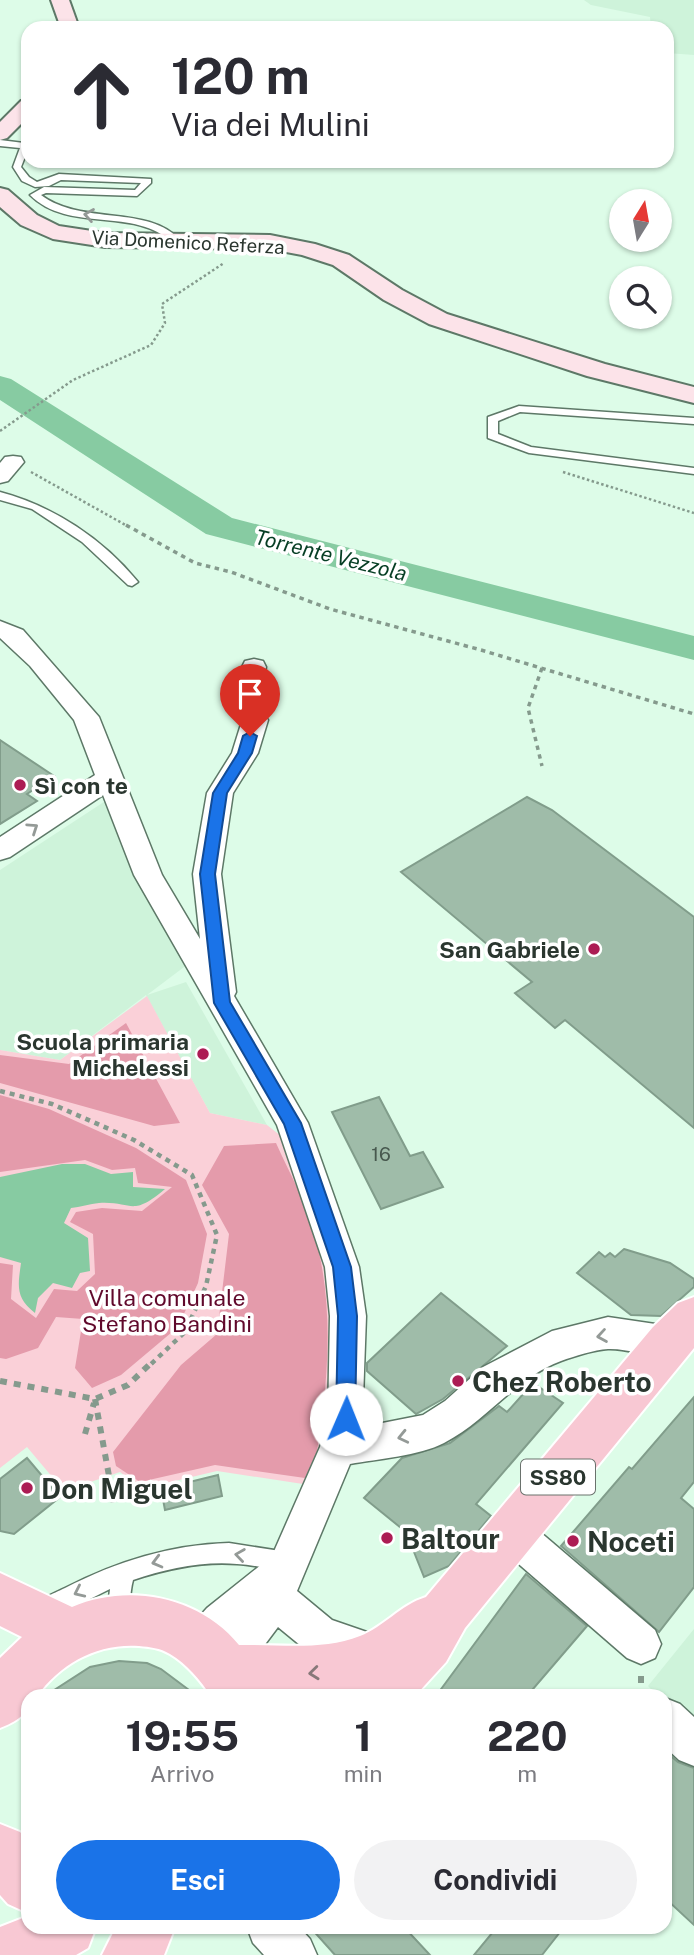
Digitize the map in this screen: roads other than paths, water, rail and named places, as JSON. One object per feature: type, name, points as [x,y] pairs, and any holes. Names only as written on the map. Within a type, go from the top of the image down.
[{"type":"main road","name":"SS80","points":[[225,1670],[265,1670],[300,1674],[335,1671],[379,1675],[428,1644],[447,1610],[686,1331]]},
{"type":"main road","points":[[35,1616],[94,1624],[121,1595],[140,1619],[183,1631],[225,1670]]},
{"type":"main road","points":[[0,1701],[29,1662],[48,1646],[35,1616]]},
{"type":"main road","points":[[0,1852],[21,1876]]},
{"type":"main road","points":[[3,1955],[56,1934]]},
{"type":"main road","points":[[131,1955],[143,1934]]},
{"type":"street","points":[[65,14],[78,0]]},
{"type":"street","name":"Via Domenico Referza","points":[[0,195],[29,220],[53,232],[105,240],[270,242],[307,249],[341,260],[393,295],[438,319],[597,370],[694,395]]},
{"type":"street","points":[[0,628],[14,635],[86,717],[108,779],[148,875],[292,1123],[342,1267],[348,1316],[346,1419],[338,1449],[309,1511],[282,1581],[225,1670]]},
{"type":"street","points":[[222,1003],[207,874],[220,793],[245,753],[255,720],[246,708],[254,667]]},
{"type":"street","points":[[0,850],[108,779]]},
{"type":"street","points":[[338,1449],[431,1430],[458,1413],[496,1378],[552,1347],[608,1333],[686,1331]]},
{"type":"street","points":[[512,1534],[641,1644]]},
{"type":"street","points":[[282,1581],[320,1636],[379,1675]]},
{"type":"street","points":[[672,1725],[694,1745]]},
{"type":"street","points":[[275,1934],[294,1955]]},
{"type":"lane","points":[[0,143],[20,143]]},
{"type":"lane","points":[[20,143],[17,167],[25,181],[33,186],[47,185],[59,177],[148,181],[137,193],[26,190],[15,184],[8,167],[20,143]]},
{"type":"lane","points":[[44,190],[35,195],[46,205],[64,211],[160,228],[176,241]]},
{"type":"lane","points":[[694,421],[519,409],[492,419],[492,436],[529,450],[694,471]]},
{"type":"lane","points":[[0,496],[36,507],[86,539],[132,582]]},
{"type":"lane","points":[[121,1595],[176,1557],[231,1553],[282,1581]]},
{"type":"waterway","name":"Torrente Vezzola","points":[[0,386],[219,526],[694,648]]},
{"type":"place","name":"Sì con te","points":[[20,785]]},
{"type":"place","name":"San Gabriele","points":[[594,949]]},
{"type":"place","name":"Scuola primaria Michelessi","points":[[203,1054]]},
{"type":"place","name":"Chez Roberto","points":[[458,1381]]},
{"type":"place","name":"Don Miguel","points":[[27,1488]]},
{"type":"place","name":"Baltour","points":[[387,1538]]},
{"type":"place","name":"Noceti","points":[[573,1541]]},
{"type":"park label","name":"Villa comunale Stefano Bandini","points":[[167,1310]]}]
